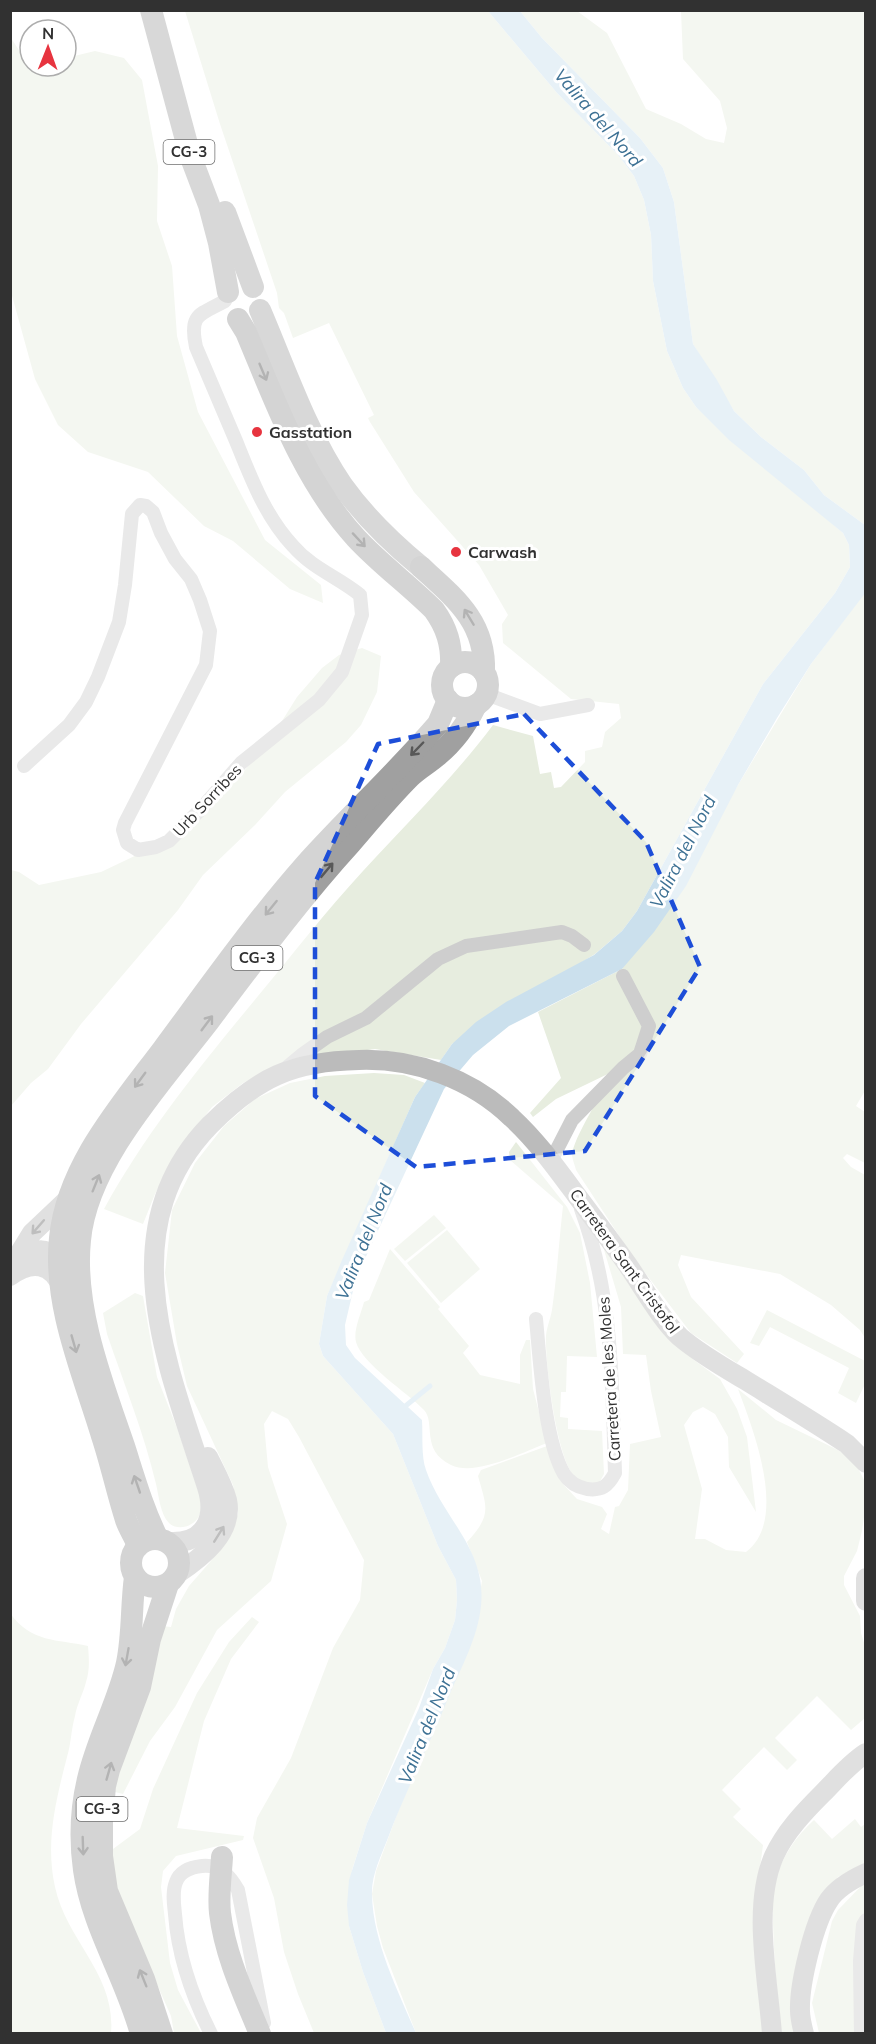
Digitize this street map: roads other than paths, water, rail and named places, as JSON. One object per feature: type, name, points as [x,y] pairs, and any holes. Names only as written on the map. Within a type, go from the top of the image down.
[{"type":"highway","name":"CG-3","points":[[155,1542],[59,1258],[62,1222],[69,1198],[78,1174],[104,1129],[248,935],[305,866],[438,724],[448,700],[442,683],[450,667],[452,648],[443,623],[434,610],[355,537],[317,487],[294,442],[246,332],[230,304]]},
{"type":"highway","name":"CG-3","points":[[132,1599],[125,1574],[123,1545],[126,1522],[115,1477],[73,1343],[71,1292],[84,1217],[99,1175],[139,1110],[304,897],[412,775],[440,754],[462,730],[482,690],[483,648],[468,613],[421,567]]},
{"type":"highway","points":[[448,700],[458,707],[469,707],[482,690],[479,667],[468,662],[457,663],[450,667]]},
{"type":"highway","name":"CG-3","points":[[126,1522],[155,1542],[173,1546],[179,1557],[150,1639],[140,1687],[109,1770],[102,1802],[102,1856],[107,1891],[144,1979],[162,2034]]},
{"type":"highway","name":"CG-3","points":[[141,2034],[130,1997],[91,1900],[84,1869],[82,1833],[88,1780],[128,1661],[135,1577],[131,1561],[155,1542]]},
{"type":"highway","points":[[135,1577],[140,1582],[154,1588],[173,1579]]},
{"type":"highway","points":[[222,1857],[220,1911],[224,1935],[238,1979],[261,2034]]},
{"type":"main road","name":"CG-3","points":[[151,10],[190,155],[209,205],[219,243],[230,304]]},
{"type":"main road","name":"CG-3","points":[[164,10],[209,170],[254,286],[261,297],[260,310],[316,441],[341,484],[395,545],[421,567]]},
{"type":"main road","points":[[254,286],[239,284],[230,304],[250,319],[260,310]]},
{"type":"main road","name":"Carretera Sant Cristofol","points":[[283,1071],[326,1061],[366,1060],[407,1064],[439,1072],[476,1090],[511,1116],[547,1155],[666,1321],[680,1336],[702,1354],[847,1444],[866,1463]]},
{"type":"main road","points":[[155,1542],[187,1541],[196,1536],[208,1522],[211,1506],[211,1498],[171,1376],[159,1327],[153,1265],[155,1237],[166,1192],[180,1164],[202,1134],[243,1094],[283,1071]]},
{"type":"main road","points":[[12,1269],[32,1233],[69,1198]]},
{"type":"main road","points":[[12,1269],[32,1251],[48,1251],[59,1258]]},
{"type":"main road","points":[[12,1269],[41,1266],[56,1275],[71,1292]]},
{"type":"main road","points":[[171,1376],[222,1485],[228,1508],[223,1531],[213,1544],[193,1564],[173,1579]]},
{"type":"main road","points":[[866,1578],[866,1601]]},
{"type":"main road","points":[[772,2034],[764,1936],[764,1901],[769,1870],[784,1838],[807,1809],[855,1760],[866,1753]]},
{"type":"main road","points":[[804,2034],[800,2015],[800,1998],[816,1929],[828,1900],[836,1892],[866,1873]]},
{"type":"street","name":"Urb Sorribes","points":[[24,766],[69,725],[86,702],[102,669],[119,622],[132,514],[140,505],[146,506],[153,512],[175,559],[191,579],[210,631],[206,665],[125,823],[123,830],[127,843],[138,850],[156,847],[169,841],[241,763],[319,700],[342,672],[362,615],[360,595],[323,573],[307,560],[292,546],[272,520],[258,495],[196,347],[193,328],[196,318],[200,314],[230,304]]},
{"type":"street","points":[[482,690],[540,714],[588,705]]},
{"type":"street","points":[[283,1071],[327,1037],[366,1018],[438,959],[466,946],[562,933],[572,936],[584,945]]},
{"type":"street","points":[[547,1155],[572,1120],[640,1054],[650,1026],[622,976]]},
{"type":"street","name":"Carretera de les Moles","points":[[536,1319],[545,1399],[553,1444],[565,1475],[576,1485],[597,1490],[604,1489],[615,1473],[607,1310],[592,1238],[575,1193]]},
{"type":"street","points":[[211,2034],[182,1962],[173,1895],[176,1882],[182,1874],[191,1868],[205,1865],[216,1867],[230,1877],[238,1890],[266,2034]]},
{"type":"street","points":[[861,2034],[860,1961],[863,1925],[866,1920]]},
{"type":"water","name":"Valira del Nord","points":[[488,11],[520,11],[542,38],[640,138],[663,168],[674,202],[693,344],[734,411],[761,437],[804,470],[824,495],[865,525],[866,592],[811,664],[777,718],[738,785],[686,886],[654,932],[622,969],[509,1026],[473,1055],[444,1089],[356,1278],[345,1325],[346,1345],[355,1358],[422,1420],[426,1470],[433,1488],[471,1551],[481,1586],[481,1606],[473,1641],[395,1820],[373,1881],[373,1913],[382,1948],[394,1983],[416,2033],[386,2033],[363,1972],[349,1926],[347,1905],[349,1880],[367,1823],[419,1708],[433,1669],[445,1648],[455,1620],[456,1580],[438,1546],[393,1434],[323,1356],[319,1344],[327,1296],[415,1097],[452,1044],[476,1022],[506,1002],[594,955],[622,931],[637,911],[763,684],[835,593],[850,567],[849,545],[843,533],[729,440],[696,407],[683,388],[667,351],[653,281],[651,235],[644,200],[634,176],[618,155],[557,93]]},
{"type":"waterway","points":[[403,1408],[430,1386]]},
{"type":"place","name":"Gasstation","points":[[257,432]]},
{"type":"place","name":"Carwash","points":[[456,552]]}]
